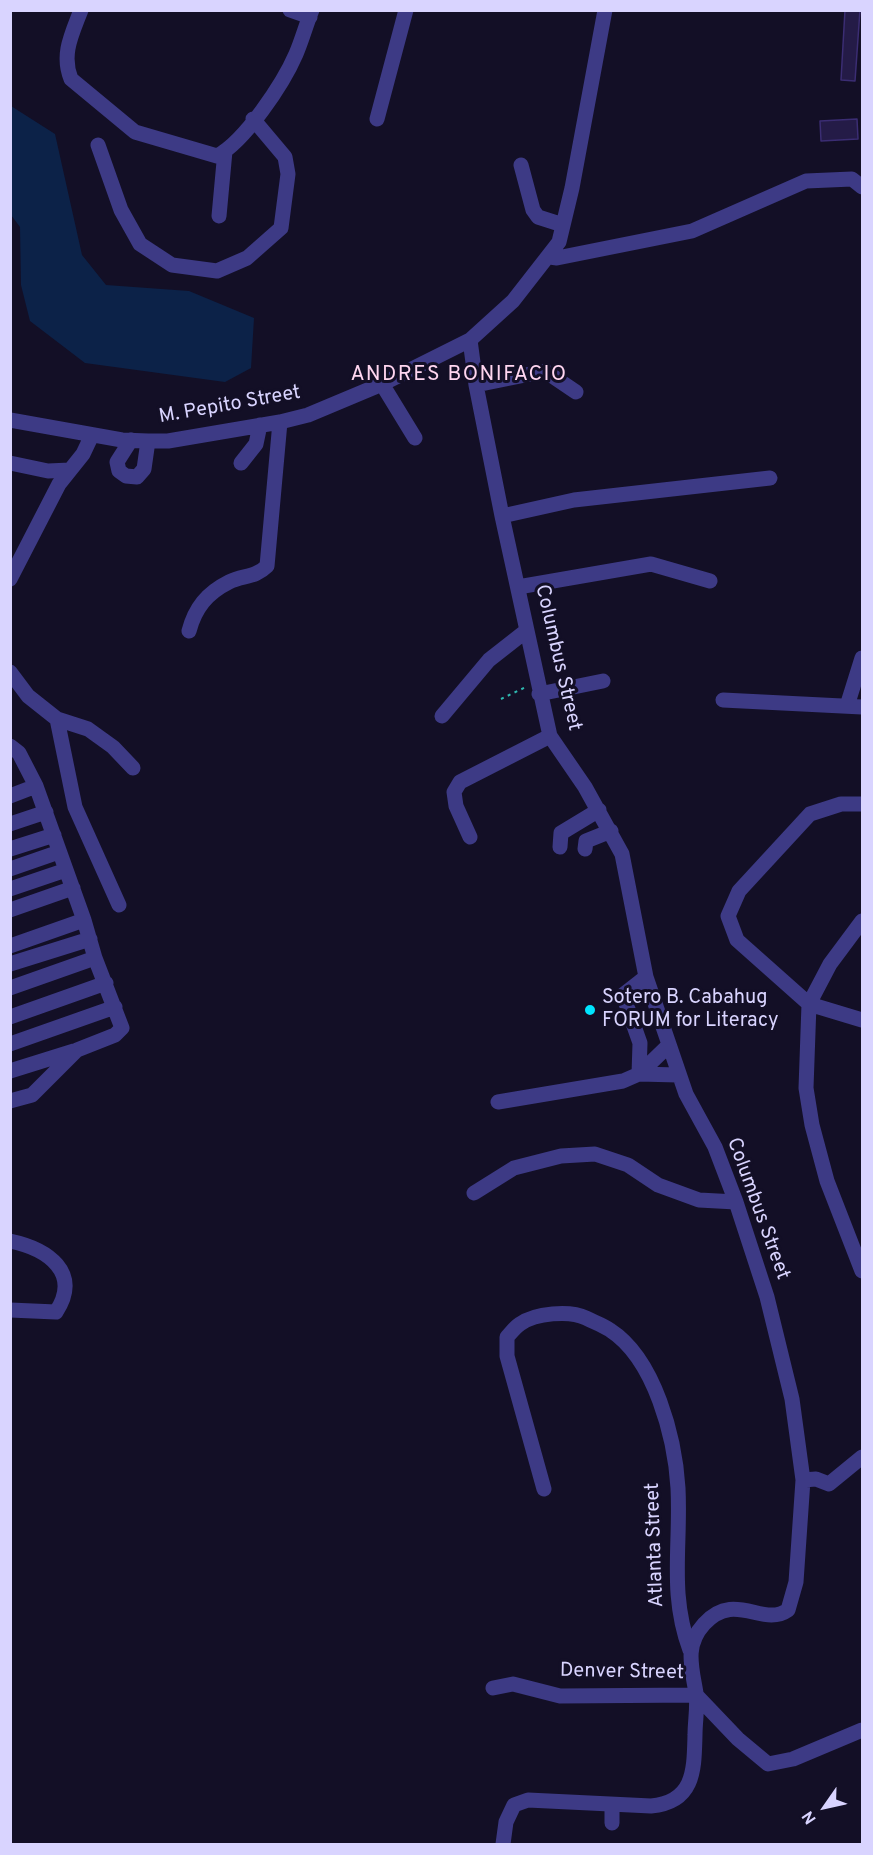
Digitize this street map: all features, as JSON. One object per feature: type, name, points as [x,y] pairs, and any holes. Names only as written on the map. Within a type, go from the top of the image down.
[{"type":"street","points":[[81,10],[67,47],[66,68],[71,80],[135,132],[217,156],[225,151],[254,119],[295,55],[311,14],[290,10]]},
{"type":"street","points":[[377,119],[406,10]]},
{"type":"street","name":"M. Pepito Street","points":[[10,420],[92,435],[127,447],[147,448],[168,441],[308,415],[382,384],[470,340],[513,301],[559,242],[605,10]]},
{"type":"street","points":[[98,145],[121,210],[140,244],[172,265],[217,271],[247,258],[281,228],[288,174],[285,157],[254,119]]},
{"type":"street","points":[[219,216],[225,151]]},
{"type":"street","points":[[521,165],[533,210],[538,217],[564,225]]},
{"type":"street","points":[[550,256],[557,258],[692,231],[806,181],[852,179],[862,187]]},
{"type":"street","name":"Columbus Street","points":[[470,340],[476,385],[502,516],[538,688],[551,738],[599,810],[622,854],[646,977],[678,1075],[714,1147],[736,1202],[766,1296],[792,1399],[803,1480],[800,1603],[781,1615],[771,1617],[739,1607],[722,1612],[705,1623],[690,1650]]},
{"type":"street","points":[[476,385],[545,371],[576,392]]},
{"type":"street","points":[[382,384],[415,438]]},
{"type":"street","points":[[189,631],[195,610],[206,597],[229,582],[259,574],[267,566],[280,422]]},
{"type":"street","points":[[241,463],[256,444],[260,425]]},
{"type":"street","points":[[10,579],[44,512],[70,470],[83,454],[92,435]]},
{"type":"street","points":[[127,447],[117,462],[119,471],[126,476],[137,477],[141,473],[147,448]]},
{"type":"street","points":[[10,463],[48,471],[70,470]]},
{"type":"street","points":[[502,516],[574,500],[770,478]]},
{"type":"street","points":[[518,587],[651,564],[710,581]]},
{"type":"street","points":[[442,716],[489,660],[526,630]]},
{"type":"street","points":[[723,700],[855,706],[862,658]]},
{"type":"street","points":[[10,672],[28,696],[57,719],[88,729],[113,747],[133,768]]},
{"type":"street","points":[[538,688],[603,681]]},
{"type":"street","points":[[57,719],[75,807],[119,905]]},
{"type":"street","points":[[522,760],[551,738]]},
{"type":"street","points":[[470,837],[456,806],[454,792],[460,782],[551,738]]},
{"type":"street","points":[[10,770],[17,755]]},
{"type":"street","points":[[10,1071],[77,1050],[115,1035],[122,1028],[95,958],[84,920],[36,786],[17,755]]},
{"type":"street","points":[[10,796],[36,786]]},
{"type":"street","points":[[862,804],[842,804],[810,814],[739,891],[728,916],[737,940],[809,1004],[862,1020]]},
{"type":"street","points":[[560,848],[561,833],[599,810]]},
{"type":"street","points":[[10,824],[46,812]]},
{"type":"street","points":[[585,849],[586,842],[611,831]]},
{"type":"street","points":[[10,849],[54,835]]},
{"type":"street","points":[[10,869],[59,852]]},
{"type":"street","points":[[10,890],[66,870]]},
{"type":"street","points":[[10,910],[73,888]]},
{"type":"street","points":[[10,946],[84,920]]},
{"type":"street","points":[[862,921],[830,964],[809,1004],[806,1088],[812,1125],[827,1181],[862,1271]]},
{"type":"street","points":[[10,964],[90,939]]},
{"type":"street","points":[[10,988],[95,958]]},
{"type":"street","points":[[639,1074],[640,1043],[623,995],[646,977]]},
{"type":"street","points":[[10,1017],[106,983]]},
{"type":"street","points":[[10,1044],[116,1008]]},
{"type":"street","points":[[498,1102],[623,1081],[639,1074],[668,1046]]},
{"type":"street","points":[[10,1083],[13,1100],[37,1091],[77,1050]]},
{"type":"street","points":[[639,1074],[678,1075]]},
{"type":"street","points":[[474,1193],[514,1168],[561,1156],[595,1154],[628,1165],[658,1185],[699,1200],[736,1202]]},
{"type":"street","points":[[10,1241],[52,1258],[65,1277],[65,1298],[56,1312],[10,1310]]},
{"type":"street","name":"Atlanta Street","points":[[544,1489],[507,1356],[507,1337],[521,1323],[544,1316],[576,1313],[611,1330],[638,1356],[663,1407],[678,1488],[676,1592],[680,1625],[690,1650]]},
{"type":"street","points":[[803,1480],[816,1479],[829,1484],[862,1457]]},
{"type":"street","points":[[503,1845],[506,1822],[514,1805],[528,1800],[612,1806],[662,1805],[683,1793],[694,1771],[696,1695],[690,1650]]},
{"type":"street","name":"Denver Street","points":[[493,1688],[513,1684],[560,1696],[696,1695],[738,1739],[768,1764],[793,1759],[862,1730]]},
{"type":"street","points":[[612,1806],[612,1823]]},
{"type":"path","points":[[501,699],[538,688]]},
{"type":"water","points":[[11,106],[55,134],[82,255],[106,285],[189,291],[254,318],[251,368],[225,382],[85,363],[30,321],[21,285],[20,227],[11,215]]},
{"type":"building","points":[[845,10],[860,10],[855,81],[841,80]]},
{"type":"building","points":[[857,119],[858,139],[821,141],[820,121]]},
{"type":"place","name":"Sotero B. Cabahug FORUM for Literacy","points":[[590,1010]]},
{"type":"district","name":"ANDRES BONIFACIO","points":[[459,376]]}]
